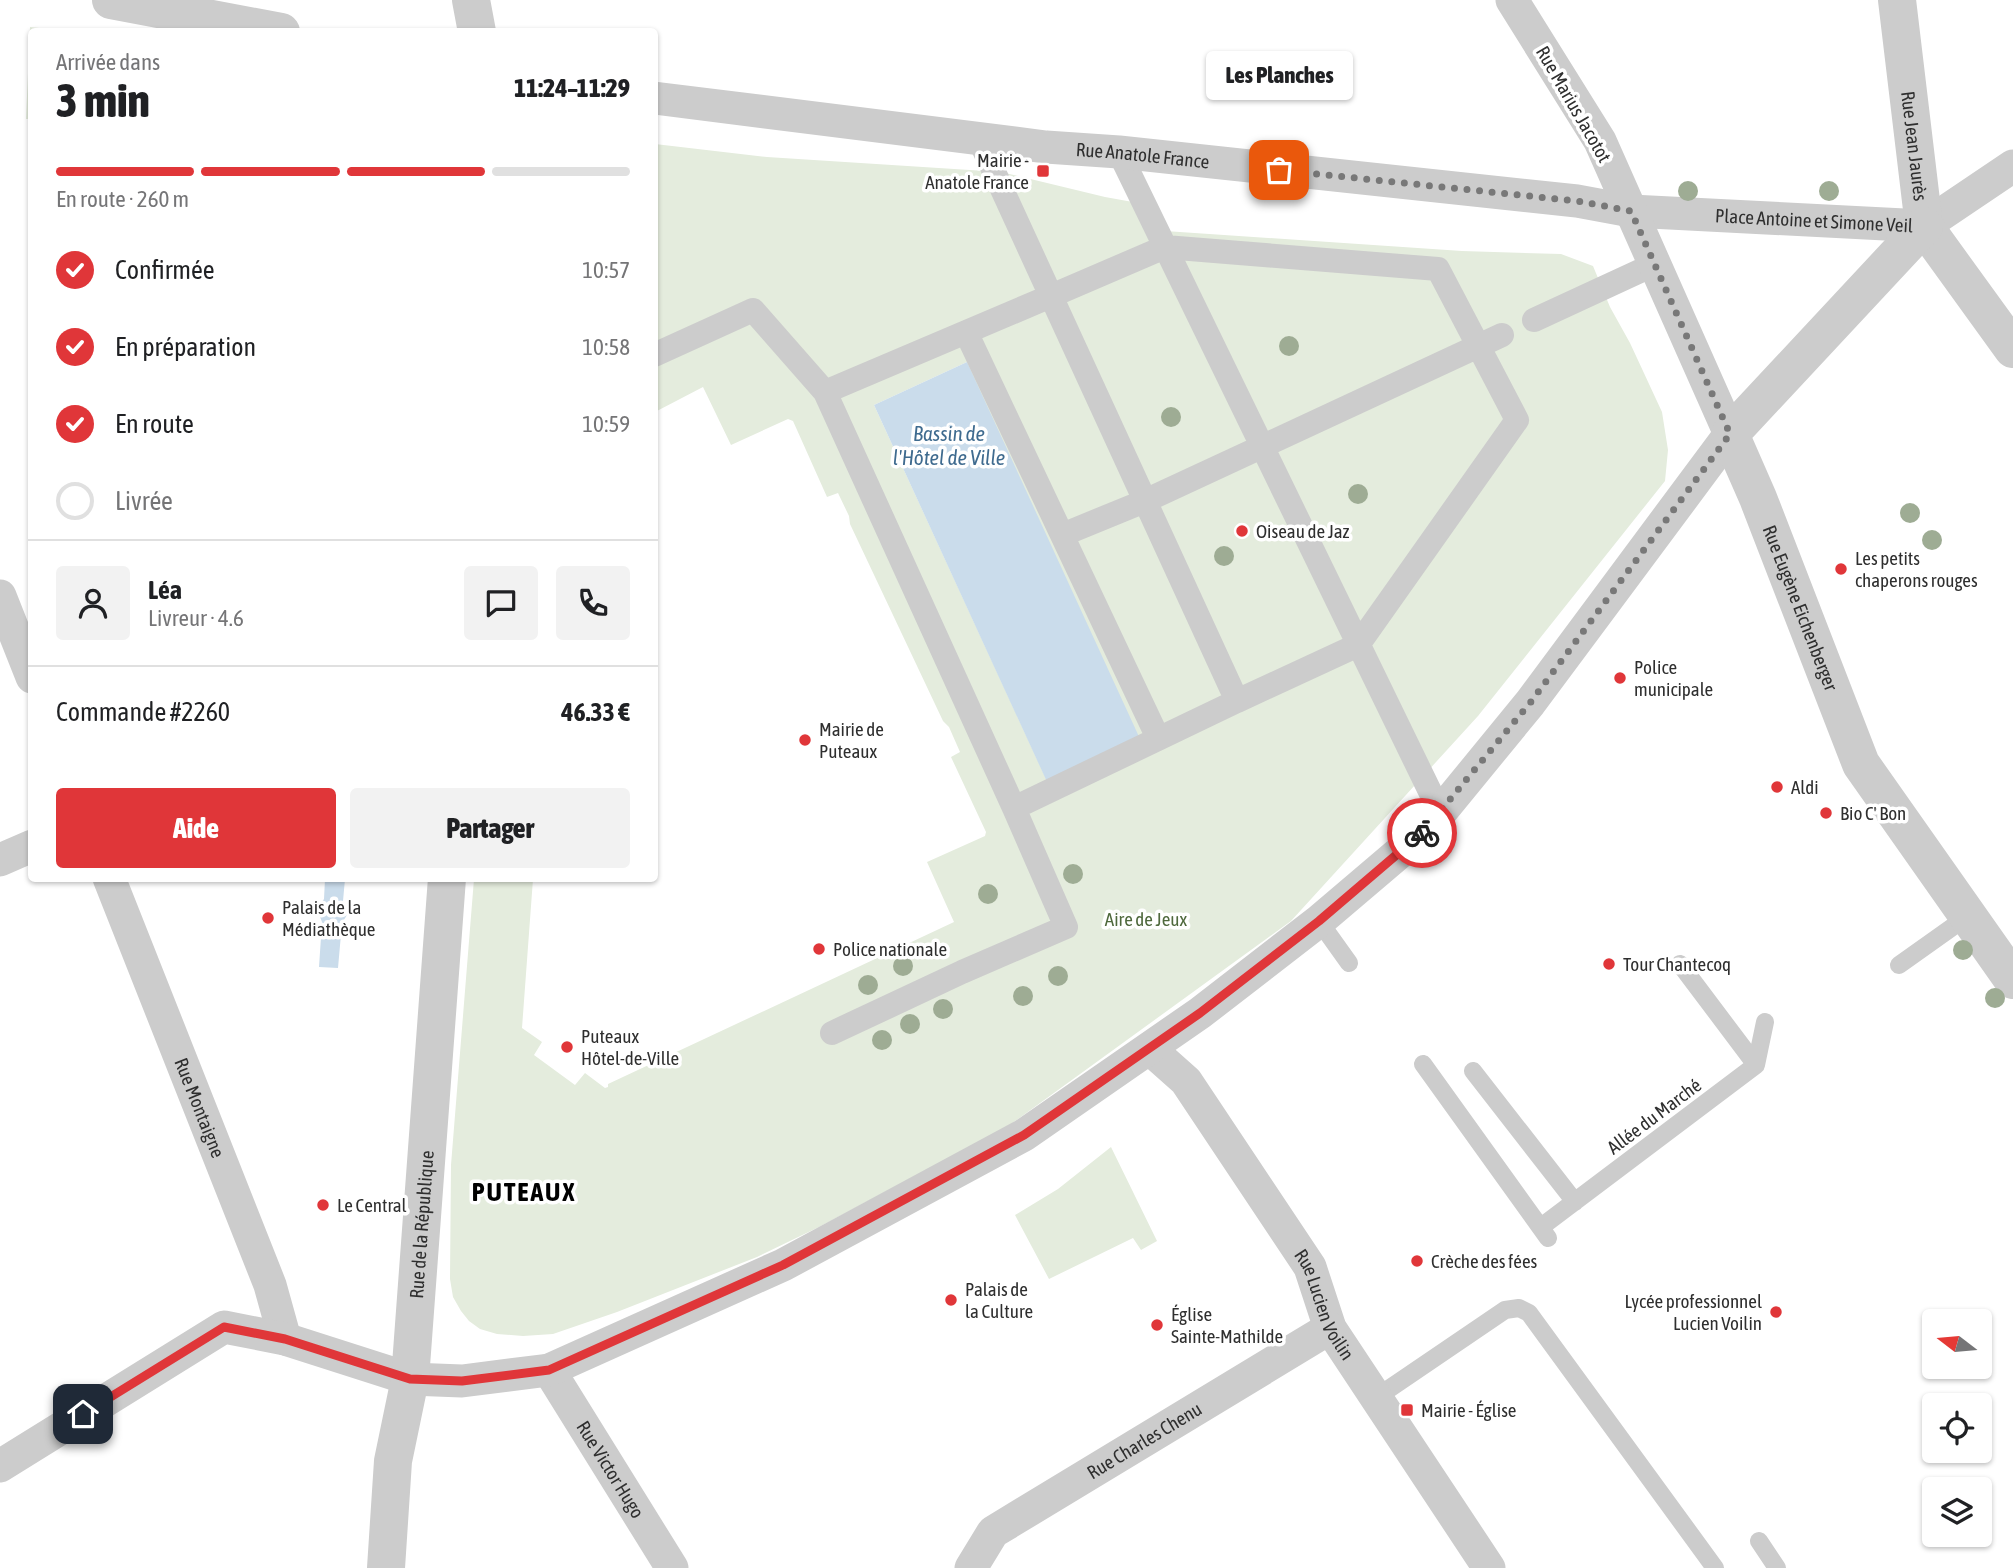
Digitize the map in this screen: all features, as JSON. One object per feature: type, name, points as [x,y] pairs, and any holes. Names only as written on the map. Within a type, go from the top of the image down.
[{"type":"street","points":[[111,0],[260,28]]},
{"type":"street","points":[[471,0],[476,28]]},
{"type":"street","name":"Rue Marius Jacotot","points":[[1512,0],[1600,141],[1631,211]]},
{"type":"street","name":"Rue Jean Jaurès","points":[[1897,0],[1924,226],[2013,349]]},
{"type":"street","name":"Rue Anatole France","points":[[658,99],[979,139],[1577,201],[1631,211]]},
{"type":"street","points":[[979,139],[1237,701]]},
{"type":"street","points":[[1119,152],[1440,813]]},
{"type":"street","points":[[1924,226],[2013,166]]},
{"type":"street","name":"Place Antoine et Simone Veil","points":[[1631,211],[1924,226]]},
{"type":"street","name":"Rue Eugène Eichenberger","points":[[1631,211],[1758,498],[1861,764],[2013,980]]},
{"type":"street","name":"Place Antoine et Simone Veil","points":[[1730,434],[1924,226]]},
{"type":"street","points":[[825,392],[1165,247],[1438,269],[1517,420],[1358,645],[1014,808]]},
{"type":"street","points":[[1534,320],[1655,264]]},
{"type":"street","points":[[658,353],[753,310],[825,392],[1066,927],[832,1033]]},
{"type":"street","points":[[966,332],[1158,738]]},
{"type":"street","points":[[1062,535],[1145,501],[1502,335]]},
{"type":"street","points":[[4,1451],[224,1327],[285,1339],[410,1379],[462,1381],[549,1370],[783,1265],[1024,1135],[1150,1049],[1319,921],[1426,830],[1530,703],[1730,434]]},
{"type":"street","points":[[0,596],[28,667]]},
{"type":"street","points":[[0,860],[28,848]]},
{"type":"street","name":"Rue Montaigne","points":[[111,882],[270,1285],[285,1339]]},
{"type":"street","name":"Rue de la République","points":[[386,1568],[393,1461],[410,1379],[447,882]]},
{"type":"street","name":"Rue Lucien Voilin","points":[[1150,1049],[1186,1081],[1310,1267],[1331,1328],[1489,1568]]},
{"type":"street","name":"Rue Charles Chenu","points":[[971,1568],[993,1532],[1331,1328]]},
{"type":"street","name":"Rue Victor Hugo","points":[[549,1370],[672,1568]]},
{"type":"lane","points":[[1899,965],[1968,916]]},
{"type":"lane","points":[[1319,921],[1349,963]]},
{"type":"lane","points":[[1680,964],[1756,1066]]},
{"type":"lane","points":[[1756,1066],[1765,1022]]},
{"type":"lane","name":"Allée du Marché","points":[[1423,1064],[1545,1233],[1575,1202],[1756,1066]]},
{"type":"lane","points":[[1473,1071],[1575,1202]]},
{"type":"lane","points":[[1377,1398],[1505,1310],[1519,1308],[1529,1313],[1715,1568]]},
{"type":"lane","points":[[1759,1541],[1777,1568]]},
{"type":"green space","points":[[28,73],[28,119],[26,119]]},
{"type":"green space","name":"Aire de Jeux","points":[[658,144],[767,157],[1001,172],[1155,206],[1165,231],[1462,251],[1561,254],[1593,266],[1610,307],[1662,412],[1668,450],[1665,481],[1478,716],[1291,921],[1007,1127],[819,1227],[757,1257],[553,1334],[497,1334],[480,1329],[469,1321],[453,1297],[450,1279],[451,1165],[474,882],[533,882],[522,1028],[542,1042],[534,1055],[575,1085],[585,1073],[605,1088],[608,1084],[954,922],[927,862],[985,836],[986,832],[951,757],[960,752],[949,727],[943,721],[838,493],[827,497],[793,421],[788,419],[731,445],[703,387],[658,410]],"holes":[[[967,362],[1048,783],[874,405]]]},
{"type":"green space","points":[[1111,1147],[1157,1241],[1141,1250],[1133,1238],[1049,1279],[1015,1215],[1058,1189]]},
{"type":"water","name":"Bassin de l'Hôtel de Ville","points":[[967,362],[1141,741],[1048,784],[874,405]]},
{"type":"water","points":[[325,882],[345,882],[343,901],[347,915],[342,923],[338,968],[319,967],[322,922],[317,909],[324,899]]},
{"type":"way so far","points":[[1279,170],[1577,201],[1631,211],[1730,434],[1530,703],[1422,833]]},
{"type":"place","name":"Les Planches","points":[[1279,170]]},
{"type":"place","name":"Mairie - Anatole France","points":[[1043,171]]},
{"type":"place","name":"Oiseau de Jaz","points":[[1242,531]]},
{"type":"place","name":"Les petits chaperons rouges","points":[[1841,569]]},
{"type":"place","name":"Police municipale","points":[[1620,678]]},
{"type":"place","name":"Mairie de Puteaux","points":[[805,740]]},
{"type":"place","name":"Aldi","points":[[1777,787]]},
{"type":"place","name":"Bio C' Bon","points":[[1826,813]]},
{"type":"place","name":"Palais de la Médiathèque","points":[[268,918]]},
{"type":"place","name":"Police nationale","points":[[819,949]]},
{"type":"place","name":"Tour Chantecoq","points":[[1609,964]]},
{"type":"place","name":"Puteaux Hôtel-de-Ville","points":[[567,1047]]},
{"type":"place","name":"Le Central","points":[[323,1205]]},
{"type":"place","name":"Crèche des fées","points":[[1417,1261]]},
{"type":"place","name":"Palais de la Culture","points":[[951,1300]]},
{"type":"place","name":"Lycée professionnel Lucien Voilin","points":[[1776,1312]]},
{"type":"place","name":"Église Sainte-Mathilde","points":[[1157,1325]]},
{"type":"place","name":"Mairie - Église","points":[[1407,1410]]},
{"type":"district","name":"PUTEAUX","points":[[524,1192]]},
{"type":"route","points":[[83,1414],[224,1327],[285,1339],[410,1379],[462,1381],[549,1370],[753,1280],[1024,1135],[1200,1013],[1319,921],[1422,833]]}]
